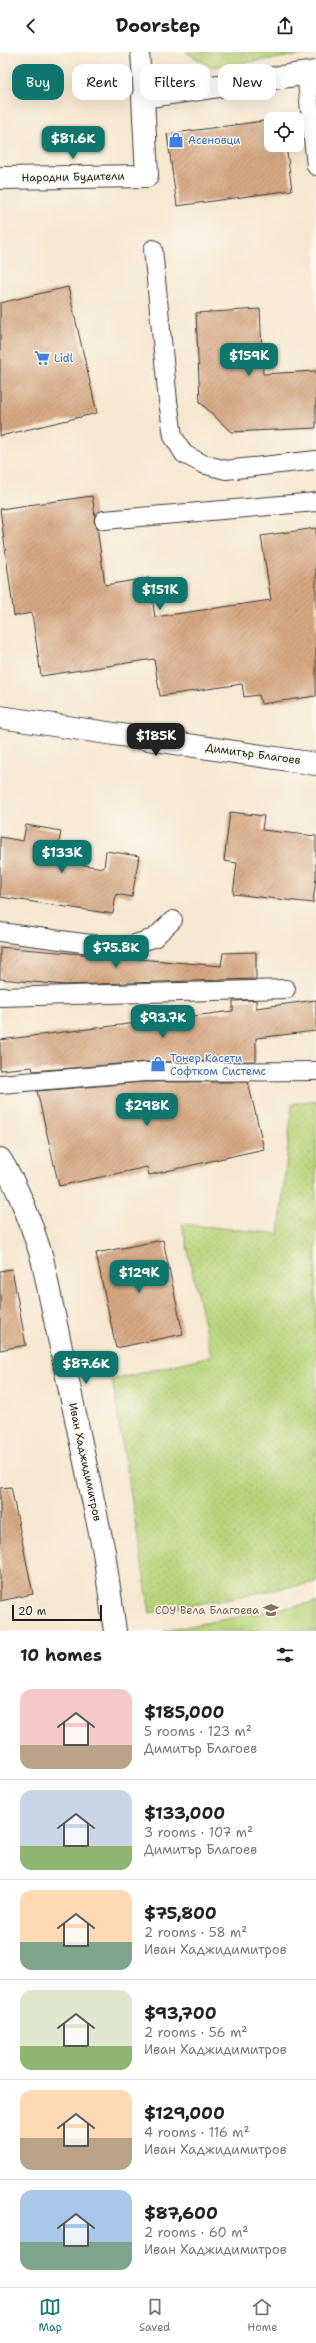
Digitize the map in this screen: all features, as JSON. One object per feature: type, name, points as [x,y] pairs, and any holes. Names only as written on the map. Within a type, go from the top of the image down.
[{"type":"street","points":[[210,87],[311,72]]},
{"type":"street","name":"Народни Будители","points":[[0,178],[147,176],[143,100]]},
{"type":"street","name":"Димитър Благоев","points":[[0,717],[316,764]]},
{"type":"street","name":"Иван Хаджидимитров","points":[[0,1159],[10,1174],[29,1215],[42,1258],[104,1552],[115,1631]]},
{"type":"lane","points":[[140,52],[141,64]]},
{"type":"lane","points":[[311,72],[316,166]]},
{"type":"lane","points":[[153,249],[168,402],[173,436],[184,454],[203,464],[226,470],[316,460]]},
{"type":"lane","points":[[104,520],[316,502]]},
{"type":"lane","points":[[0,932],[121,948],[154,938],[173,920]]},
{"type":"lane","points":[[0,997],[286,989]]},
{"type":"lane","points":[[0,1084],[145,1072],[316,1070]]},
{"type":"green space","points":[[186,52],[316,52],[234,64],[218,64],[218,66],[211,67],[210,64],[206,64]]},
{"type":"green space","points":[[316,1100],[316,1582],[150,1613],[112,1380],[211,1356],[182,1224],[279,1234],[292,1104]]},
{"type":"green space","points":[[316,1602],[316,1631],[164,1631]]},
{"type":"building","points":[[264,121],[264,152],[287,152],[292,190],[177,206],[167,134]]},
{"type":"building","name":"Lidl","points":[[68,287],[97,413],[0,436],[0,303]]},
{"type":"building","points":[[260,309],[263,374],[316,371],[316,428],[231,432],[200,402],[196,313]]},
{"type":"building","points":[[92,496],[95,515],[94,521],[97,527],[105,585],[149,578],[155,617],[271,600],[261,536],[316,528],[316,696],[261,704],[259,695],[244,697],[242,684],[160,696],[154,659],[41,676],[32,613],[14,616],[0,509]]},
{"type":"building","points":[[230,812],[264,816],[262,830],[316,836],[316,877],[313,903],[233,894],[237,863],[224,861]]},
{"type":"building","points":[[26,825],[61,831],[56,861],[104,868],[106,851],[139,856],[132,897],[116,894],[113,914],[0,897],[0,837],[23,841]]},
{"type":"building","points":[[0,947],[221,966],[223,953],[256,952],[256,979],[66,985],[0,979]]},
{"type":"building","points":[[256,1000],[256,1008],[316,1000],[316,1031],[256,1038],[256,1061],[145,1062],[33,1071],[32,1067],[0,1070],[0,1040],[233,1011],[233,1001]]},
{"type":"building","points":[[145,1082],[248,1082],[264,1149],[149,1175],[147,1167],[59,1186],[37,1091]]},
{"type":"building","points":[[163,1240],[183,1334],[116,1348],[96,1253]]},
{"type":"building","points":[[12,1269],[26,1345],[0,1350],[0,1271]]},
{"type":"building","points":[[11,1487],[33,1594],[0,1601],[0,1488]]},
{"type":"place","name":"Асеновци","points":[[176,140]]},
{"type":"place","name":"Lidl","points":[[42,358]]},
{"type":"place","name":"Тонер Касети Софтком Системс","points":[[158,1064]]},
{"type":"place","name":"СОУ Вела Благоева","points":[[271,1610]]}]
